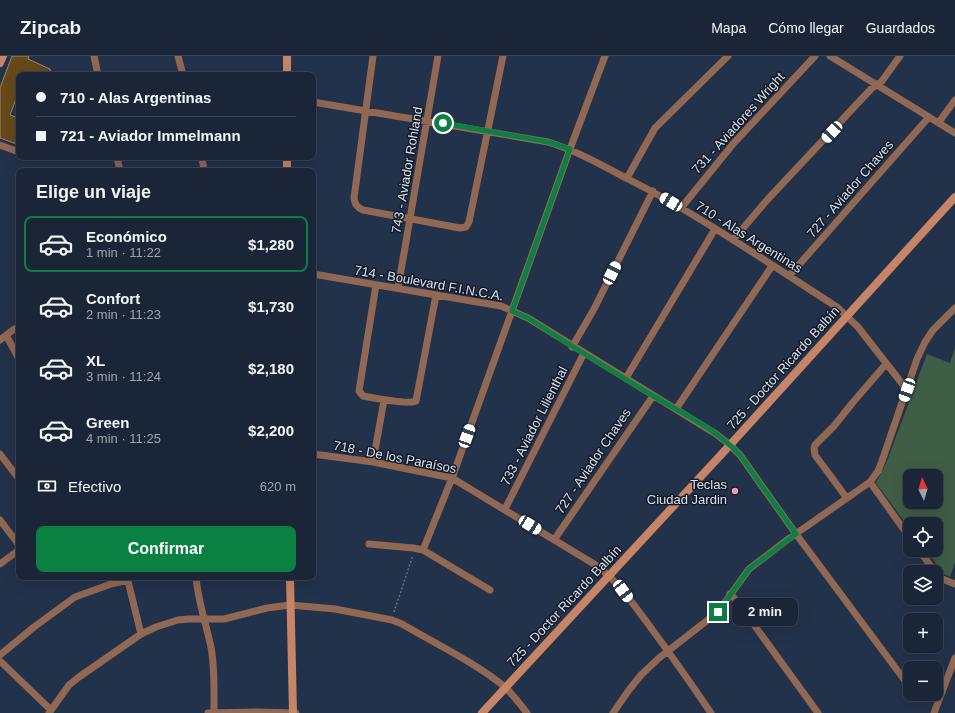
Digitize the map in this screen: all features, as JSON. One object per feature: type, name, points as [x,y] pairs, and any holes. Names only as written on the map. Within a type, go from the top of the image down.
[{"type":"street","points":[[0,63],[3,56]]},
{"type":"street","points":[[94,56],[97,72]]},
{"type":"street","points":[[178,56],[182,72]]},
{"type":"street","points":[[287,56],[287,72]]},
{"type":"street","points":[[373,56],[367,111],[354,198],[356,206],[363,210],[460,228],[466,227],[469,222],[503,56]]},
{"type":"street","name":"743 - Aviador Rohland","points":[[398,288],[438,56]]},
{"type":"street","points":[[423,550],[452,478],[570,149],[605,56]]},
{"type":"street","points":[[627,178],[655,128],[728,56]]},
{"type":"street","name":"731 - Aviadores Wright","points":[[681,208],[733,144],[815,56]]},
{"type":"street","points":[[830,56],[955,133]]},
{"type":"street","points":[[733,240],[768,199],[867,94],[885,77],[900,56]]},
{"type":"street","points":[[939,122],[955,100]]},
{"type":"street","name":"710 - Alas Argentinas","points":[[316,102],[428,120],[548,142],[570,149],[590,158],[653,191],[733,240],[837,307],[858,327],[907,390]]},
{"type":"street","name":"727 - Aviador Chaves","points":[[789,276],[929,117]]},
{"type":"street","points":[[0,145],[16,151]]},
{"type":"street","points":[[572,347],[594,309],[653,191]]},
{"type":"street","name":"725 - Doctor Ricardo Balbín","points":[[482,713],[730,445],[955,197]]},
{"type":"street","points":[[626,378],[715,229]]},
{"type":"street","points":[[676,409],[772,266]]},
{"type":"street","name":"714 - Boulevard F.I.N.C.A.","points":[[316,275],[501,306],[528,318],[572,347],[626,378],[716,434],[740,455],[796,534],[903,678]]},
{"type":"street","points":[[376,285],[360,393],[363,396],[384,400],[415,402],[417,399],[436,295]]},
{"type":"street","points":[[617,711],[629,690],[641,675],[668,651],[712,617],[749,569],[870,482],[878,471],[917,359],[925,342],[933,330],[955,308]]},
{"type":"street","points":[[16,329],[3,338],[16,356]]},
{"type":"street","name":"733 - Aviador Lilienthal","points":[[505,509],[584,353]]},
{"type":"street","points":[[846,498],[815,455],[814,448],[817,442],[834,426],[886,364]]},
{"type":"street","name":"727 - Aviador Chaves","points":[[554,540],[653,396]]},
{"type":"street","points":[[373,462],[384,400]]},
{"type":"street","points":[[0,454],[16,476]]},
{"type":"street","name":"718 - De los Paraísos","points":[[316,454],[373,462],[452,478],[594,564],[623,591],[668,651],[711,713]]},
{"type":"street","points":[[870,482],[903,528]]},
{"type":"street","points":[[0,520],[16,541]]},
{"type":"street","points":[[369,544],[423,550],[490,590]]},
{"type":"street","points":[[0,564],[16,552]]},
{"type":"street","points":[[943,579],[955,584]]},
{"type":"street","points":[[0,655],[34,627],[75,597],[122,580]]},
{"type":"street","points":[[128,580],[141,634]]},
{"type":"street","points":[[196,580],[198,596],[214,667],[214,713]]},
{"type":"street","points":[[208,713],[294,713],[290,580]]},
{"type":"street","points":[[730,594],[736,600],[818,713]]},
{"type":"street","points":[[0,661],[50,712],[69,685],[141,634],[156,627],[178,620],[224,619],[267,608],[290,605],[334,609],[392,620],[402,624],[461,658],[505,688],[528,713]]},
{"type":"street","points":[[943,684],[955,658]]},
{"type":"street","points":[[934,713],[937,701]]},
{"type":"path","points":[[392,620],[412,558],[423,550]]},
{"type":"green space","points":[[955,348],[955,562],[950,577],[943,573],[943,565],[937,565],[931,557],[943,557],[943,517],[903,517],[903,520],[876,483],[887,461],[927,354],[950,363]]},
{"type":"building","points":[[12,56],[29,56],[28,59],[50,69],[50,72],[16,72],[16,99],[10,115],[16,117],[16,144],[0,138],[0,88]]},
{"type":"place","name":"Teclas Ciudad Jardin","points":[[735,491]]},
{"type":"route","points":[[443,123],[548,142],[570,149],[512,311],[528,318],[572,347],[626,378],[716,434],[740,455],[796,534],[749,569],[718,612]]}]
